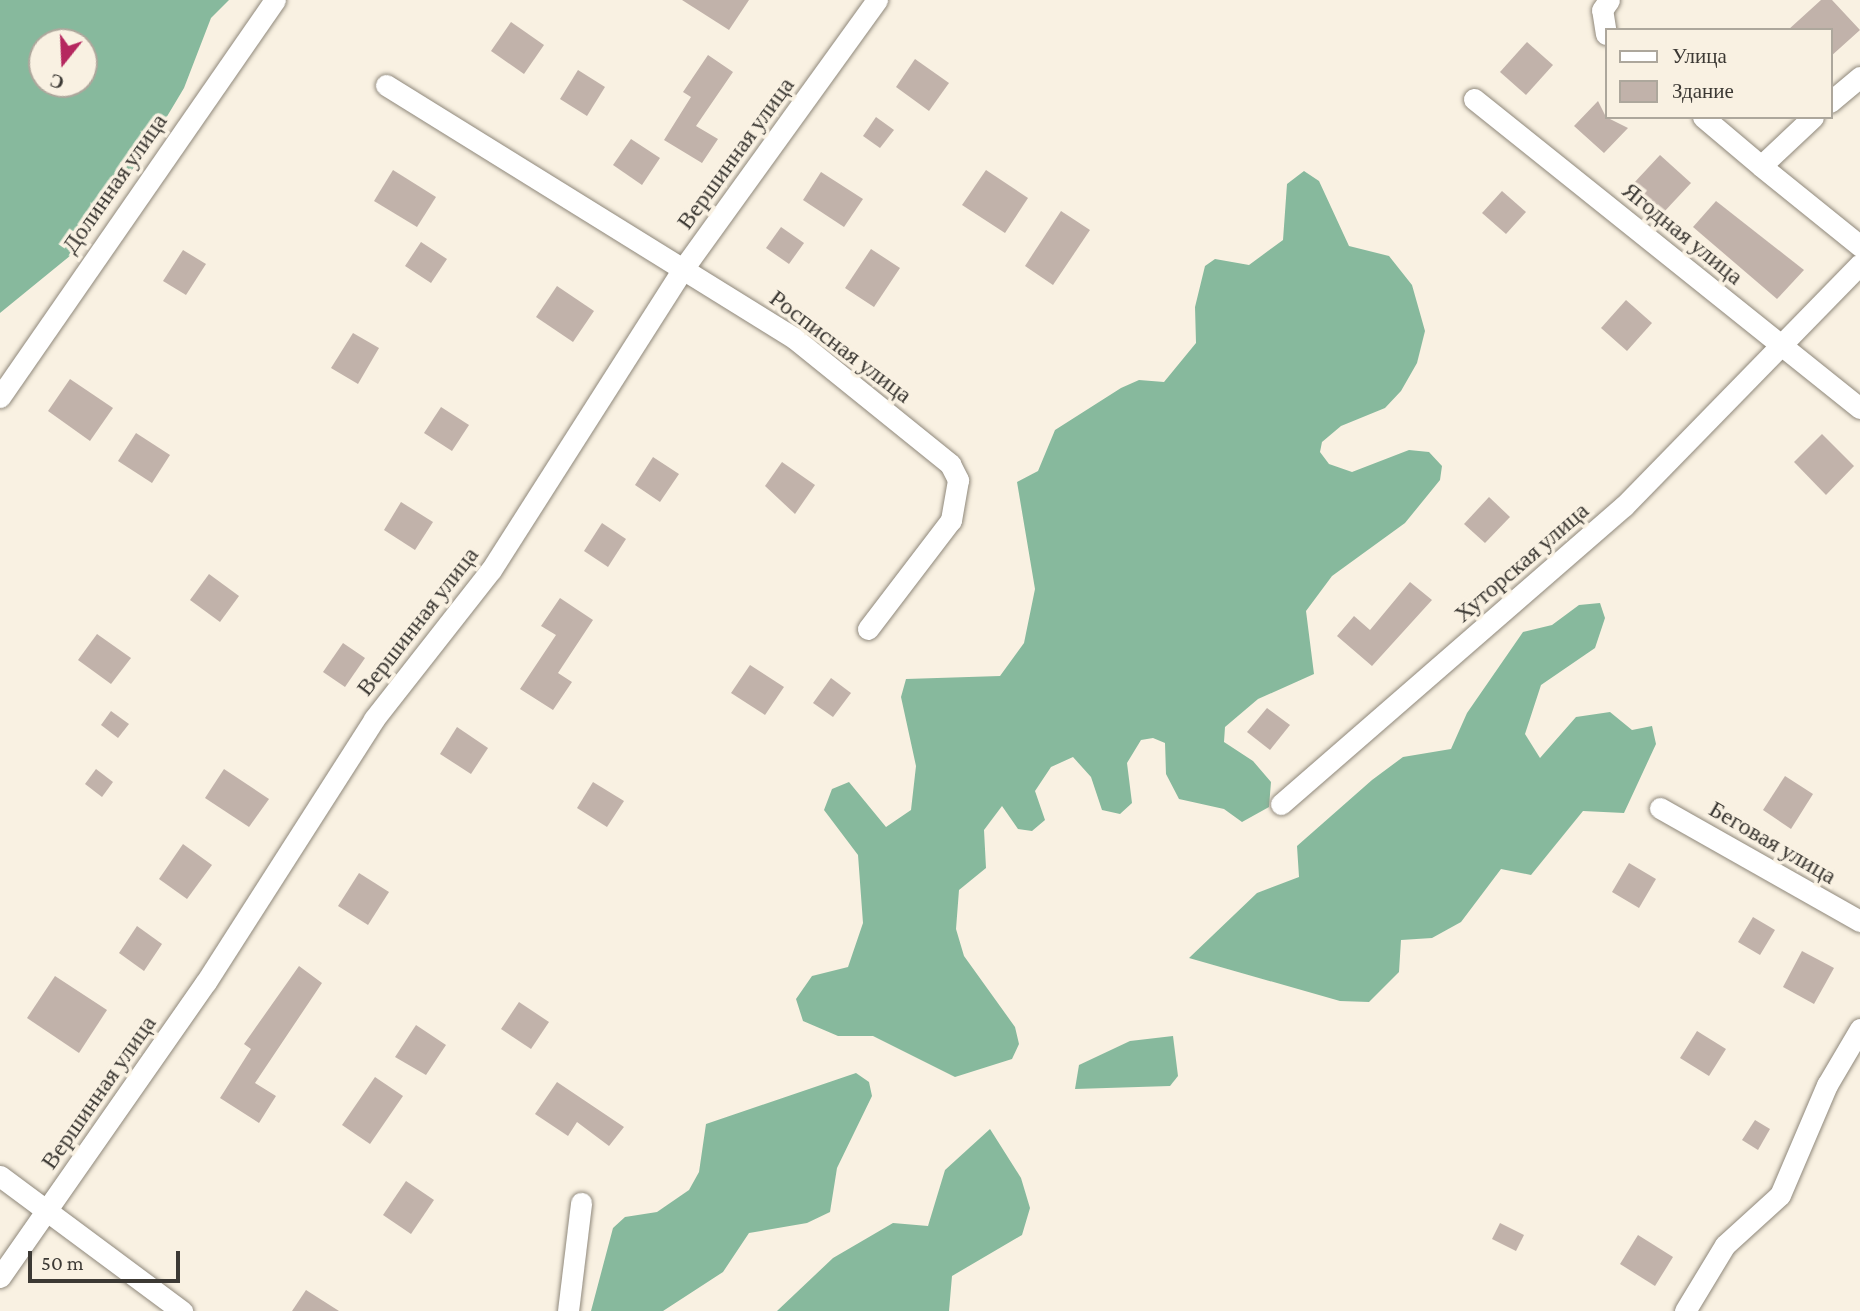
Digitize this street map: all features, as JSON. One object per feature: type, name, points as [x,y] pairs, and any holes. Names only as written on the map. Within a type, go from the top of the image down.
[{"type":"street","name":"Долинная улица","points":[[0,397],[275,0]]},
{"type":"street","name":"Вершинная улица","points":[[0,1277],[206,982],[374,719],[491,570],[680,272],[877,0]]},
{"type":"street","points":[[1605,28],[1602,10],[1609,0]]},
{"type":"street","points":[[1832,100],[1860,76]]},
{"type":"street","name":"Росписная улица","points":[[386,85],[680,272],[734,299],[823,359],[950,464],[958,480],[951,520],[868,629]]},
{"type":"street","name":"Ягодная улица","points":[[1474,99],[1860,408]]},
{"type":"street","points":[[1705,119],[1860,246]]},
{"type":"street","points":[[1761,166],[1807,122]]},
{"type":"street","name":"Хуторская улица","points":[[1281,804],[1633,498],[1778,342],[1860,264]]},
{"type":"street","name":"Беговая улица","points":[[1660,808],[1860,921]]},
{"type":"street","points":[[1685,1311],[1725,1245],[1780,1195],[1827,1085],[1860,1029]]},
{"type":"street","points":[[0,1176],[45,1215],[182,1311]]},
{"type":"street","points":[[568,1311],[581,1203]]},
{"type":"green space","points":[[0,0],[229,0],[211,18],[184,88],[135,170],[76,251],[0,313]]},
{"type":"green space","points":[[1304,171],[1319,181],[1349,246],[1389,256],[1412,285],[1425,331],[1417,363],[1401,391],[1385,408],[1341,426],[1322,442],[1320,452],[1329,464],[1352,472],[1409,450],[1429,452],[1442,466],[1440,480],[1405,523],[1332,576],[1306,611],[1314,674],[1258,699],[1225,727],[1224,742],[1253,761],[1271,782],[1269,807],[1242,822],[1224,809],[1179,799],[1166,774],[1165,743],[1153,738],[1141,740],[1127,763],[1132,803],[1120,814],[1102,810],[1091,777],[1073,757],[1051,767],[1035,791],[1045,820],[1032,831],[1018,829],[1002,806],[984,830],[986,868],[959,890],[956,929],[964,956],[1015,1027],[1019,1044],[1012,1059],[955,1077],[873,1036],[838,1036],[803,1021],[796,999],[812,976],[848,967],[863,923],[858,855],[824,810],[832,789],[849,782],[886,827],[911,810],[916,766],[901,697],[906,679],[1000,676],[1024,643],[1035,589],[1017,482],[1038,471],[1055,430],[1121,388],[1139,380],[1164,382],[1196,343],[1195,307],[1205,266],[1215,259],[1249,265],[1283,240],[1287,184]]},
{"type":"green space","points":[[1600,603],[1605,618],[1595,648],[1541,685],[1525,734],[1540,758],[1576,717],[1610,712],[1632,730],[1652,726],[1656,744],[1624,813],[1583,811],[1531,875],[1501,869],[1461,922],[1432,938],[1401,940],[1399,972],[1369,1002],[1340,1001],[1189,958],[1257,893],[1299,877],[1297,846],[1372,780],[1403,757],[1451,749],[1467,713],[1523,632],[1552,625],[1579,605]]},
{"type":"green space","points":[[1173,1036],[1178,1076],[1170,1086],[1075,1089],[1079,1065],[1130,1041]]},
{"type":"green space","points":[[856,1073],[869,1082],[872,1096],[837,1168],[830,1212],[807,1223],[749,1233],[723,1272],[663,1311],[591,1311],[613,1228],[625,1217],[657,1212],[689,1190],[699,1172],[706,1124]]},
{"type":"green space","points":[[990,1129],[1021,1178],[1030,1208],[1022,1235],[952,1276],[949,1311],[777,1311],[833,1258],[893,1223],[928,1226],[945,1170]]},
{"type":"building","points":[[682,0],[749,0],[729,30]]},
{"type":"building","points":[[1821,0],[1832,0],[1860,30],[1832,55],[1832,28],[1790,28]]},
{"type":"building","points":[[511,22],[544,45],[524,74],[491,51]]},
{"type":"building","points":[[1527,42],[1553,65],[1526,95],[1500,72]]},
{"type":"building","points":[[708,55],[733,72],[696,126],[718,139],[702,163],[664,140],[691,97],[683,92]]},
{"type":"building","points":[[915,59],[949,83],[929,111],[896,87]]},
{"type":"building","points":[[578,70],[605,87],[587,116],[560,99]]},
{"type":"building","points":[[1598,101],[1604,119],[1610,119],[1628,128],[1604,153],[1574,126]]},
{"type":"building","points":[[876,117],[894,130],[880,148],[863,136]]},
{"type":"building","points":[[631,139],[660,158],[642,185],[613,165]]},
{"type":"building","points":[[1660,155],[1691,183],[1663,213],[1633,184]]},
{"type":"building","points":[[393,170],[436,197],[417,227],[374,201]]},
{"type":"building","points":[[986,170],[1028,198],[1005,233],[962,205]]},
{"type":"building","points":[[821,172],[863,199],[844,227],[803,200]]},
{"type":"building","points":[[1502,191],[1526,212],[1506,234],[1482,213]]},
{"type":"building","points":[[1716,201],[1804,270],[1777,299],[1693,227]]},
{"type":"building","points":[[1061,211],[1090,230],[1053,285],[1025,266]]},
{"type":"building","points":[[781,227],[804,243],[789,264],[766,248]]},
{"type":"building","points":[[421,242],[447,259],[431,283],[405,266]]},
{"type":"building","points":[[871,249],[900,268],[874,307],[845,288]]},
{"type":"building","points":[[183,250],[206,264],[186,295],[163,281]]},
{"type":"building","points":[[557,286],[594,311],[573,342],[536,317]]},
{"type":"building","points":[[1626,300],[1652,323],[1627,351],[1601,328]]},
{"type":"building","points":[[353,333],[379,348],[358,384],[331,368]]},
{"type":"building","points":[[70,379],[113,408],[90,441],[48,411]]},
{"type":"building","points":[[441,407],[469,425],[452,451],[424,433]]},
{"type":"building","points":[[136,433],[170,455],[152,483],[118,461]]},
{"type":"building","points":[[1822,434],[1854,466],[1826,495],[1794,462]]},
{"type":"building","points":[[653,457],[679,474],[660,502],[635,485]]},
{"type":"building","points":[[782,462],[815,485],[795,514],[765,486]]},
{"type":"building","points":[[1489,497],[1510,517],[1485,543],[1464,524]]},
{"type":"building","points":[[401,502],[433,522],[415,550],[384,530]]},
{"type":"building","points":[[602,523],[626,539],[608,567],[584,551]]},
{"type":"building","points":[[209,574],[239,596],[220,622],[190,600]]},
{"type":"building","points":[[1410,582],[1432,600],[1372,666],[1337,636],[1354,616],[1370,630]]},
{"type":"building","points":[[560,598],[593,620],[558,673],[572,682],[553,710],[520,689],[556,635],[541,626]]},
{"type":"building","points":[[97,634],[131,658],[111,684],[78,660]]},
{"type":"building","points":[[343,643],[365,658],[345,687],[323,672]]},
{"type":"building","points":[[750,665],[784,687],[765,715],[731,693]]},
{"type":"building","points":[[831,678],[851,693],[833,717],[813,703]]},
{"type":"building","points":[[1267,708],[1290,725],[1270,750],[1247,732]]},
{"type":"building","points":[[111,711],[129,724],[118,738],[101,725]]},
{"type":"building","points":[[457,727],[488,748],[471,774],[440,754]]},
{"type":"building","points":[[96,769],[113,782],[102,797],[85,784]]},
{"type":"building","points":[[224,769],[269,799],[249,827],[205,798]]},
{"type":"building","points":[[1785,776],[1813,794],[1791,829],[1763,810]]},
{"type":"building","points":[[593,782],[624,801],[607,827],[577,808]]},
{"type":"building","points":[[183,844],[212,865],[187,899],[159,879]]},
{"type":"building","points":[[1629,863],[1656,879],[1639,908],[1612,892]]},
{"type":"building","points":[[359,873],[389,892],[368,925],[338,906]]},
{"type":"building","points":[[1753,917],[1775,930],[1760,955],[1738,942]]},
{"type":"building","points":[[137,926],[162,944],[144,971],[119,953]]},
{"type":"building","points":[[1802,951],[1834,968],[1814,1004],[1783,987]]},
{"type":"building","points":[[299,966],[322,983],[255,1083],[276,1096],[259,1123],[220,1098],[251,1049],[244,1044]]},
{"type":"building","points":[[55,976],[107,1010],[79,1053],[27,1018]]},
{"type":"building","points":[[519,1002],[549,1022],[531,1049],[501,1029]]},
{"type":"building","points":[[416,1025],[446,1045],[426,1075],[395,1057]]},
{"type":"building","points":[[1697,1031],[1726,1049],[1709,1076],[1680,1058]]},
{"type":"building","points":[[375,1077],[403,1096],[370,1144],[342,1125]]},
{"type":"building","points":[[557,1082],[624,1127],[609,1146],[577,1122],[568,1136],[535,1114]]},
{"type":"building","points":[[1755,1120],[1770,1129],[1758,1150],[1742,1140]]},
{"type":"building","points":[[406,1181],[434,1200],[411,1234],[383,1215]]},
{"type":"building","points":[[1500,1223],[1524,1235],[1516,1251],[1492,1239]]},
{"type":"building","points":[[1638,1235],[1673,1257],[1655,1286],[1620,1264]]},
{"type":"building","points":[[306,1290],[339,1311],[292,1311]]}]
